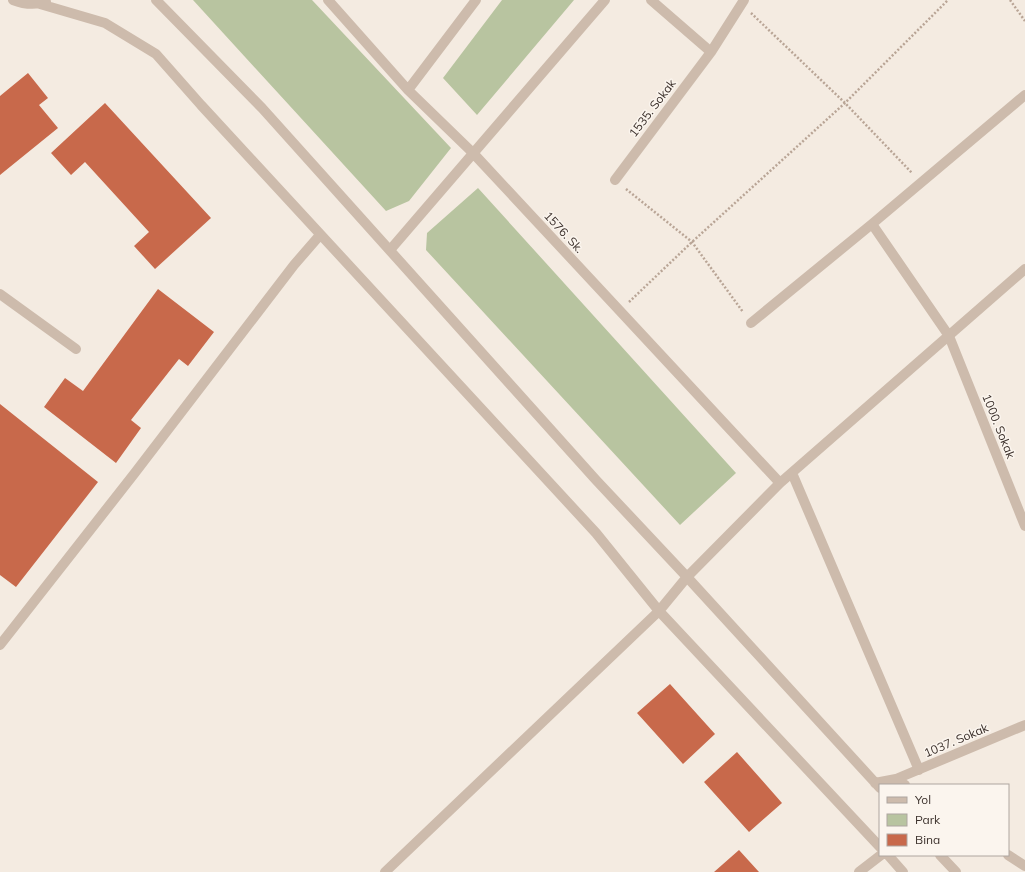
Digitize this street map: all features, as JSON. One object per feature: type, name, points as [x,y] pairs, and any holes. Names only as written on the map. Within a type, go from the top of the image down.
[{"type":"street","points":[[13,0],[22,3],[40,4],[105,23],[156,54],[320,235],[596,533],[660,611],[879,846]]},
{"type":"street","points":[[40,4],[52,0]]},
{"type":"street","points":[[156,0],[262,108],[596,480],[687,577],[877,785]]},
{"type":"street","name":"1576. Sk.","points":[[328,0],[408,90],[473,153],[780,483]]},
{"type":"street","points":[[408,90],[476,0]]},
{"type":"street","points":[[390,250],[605,0]]},
{"type":"street","points":[[651,0],[711,52]]},
{"type":"street","name":"1535. Sokak","points":[[615,180],[711,52],[743,2]]},
{"type":"street","points":[[751,323],[872,224],[1025,95]]},
{"type":"street","name":"1000. Sokak","points":[[872,224],[949,336],[1025,526]]},
{"type":"street","points":[[0,645],[134,474],[294,265],[320,235]]},
{"type":"street","points":[[385,872],[660,611],[687,577],[780,483],[1025,269]]},
{"type":"street","points":[[0,294],[76,349]]},
{"type":"street","points":[[792,473],[919,770]]},
{"type":"street","name":"1037. Sokak","points":[[885,784],[900,782],[919,770],[1025,725]]},
{"type":"street","points":[[859,872],[880,856]]},
{"type":"street","points":[[889,856],[903,872]]},
{"type":"street","points":[[941,856],[956,872]]},
{"type":"street","points":[[1009,856],[1025,866]]},
{"type":"path","points":[[620,311],[692,242],[845,103],[948,0]]},
{"type":"path","points":[[1010,0],[1025,21]]},
{"type":"path","points":[[743,2],[845,103],[921,182]]},
{"type":"path","points":[[615,180],[692,242],[751,323]]},
{"type":"green space","points":[[193,0],[312,0],[451,148],[409,201],[386,211]]},
{"type":"green space","points":[[502,0],[574,0],[477,115],[443,78]]},
{"type":"green space","points":[[478,188],[736,473],[680,525],[426,250],[427,233]]},
{"type":"building","points":[[28,73],[48,98],[39,105],[58,128],[0,175],[0,96]]},
{"type":"building","points":[[105,103],[211,218],[155,269],[134,246],[149,232],[85,162],[71,175],[51,153]]},
{"type":"building","points":[[158,289],[214,332],[188,366],[179,359],[131,420],[141,428],[116,463],[44,407],[65,378],[83,391]]},
{"type":"building","points":[[0,404],[98,482],[16,587],[0,575]]},
{"type":"building","points":[[670,684],[715,734],[683,764],[637,713]]},
{"type":"building","points":[[737,752],[782,803],[749,832],[704,782]]},
{"type":"building","points":[[739,850],[759,872],[714,872]]}]
